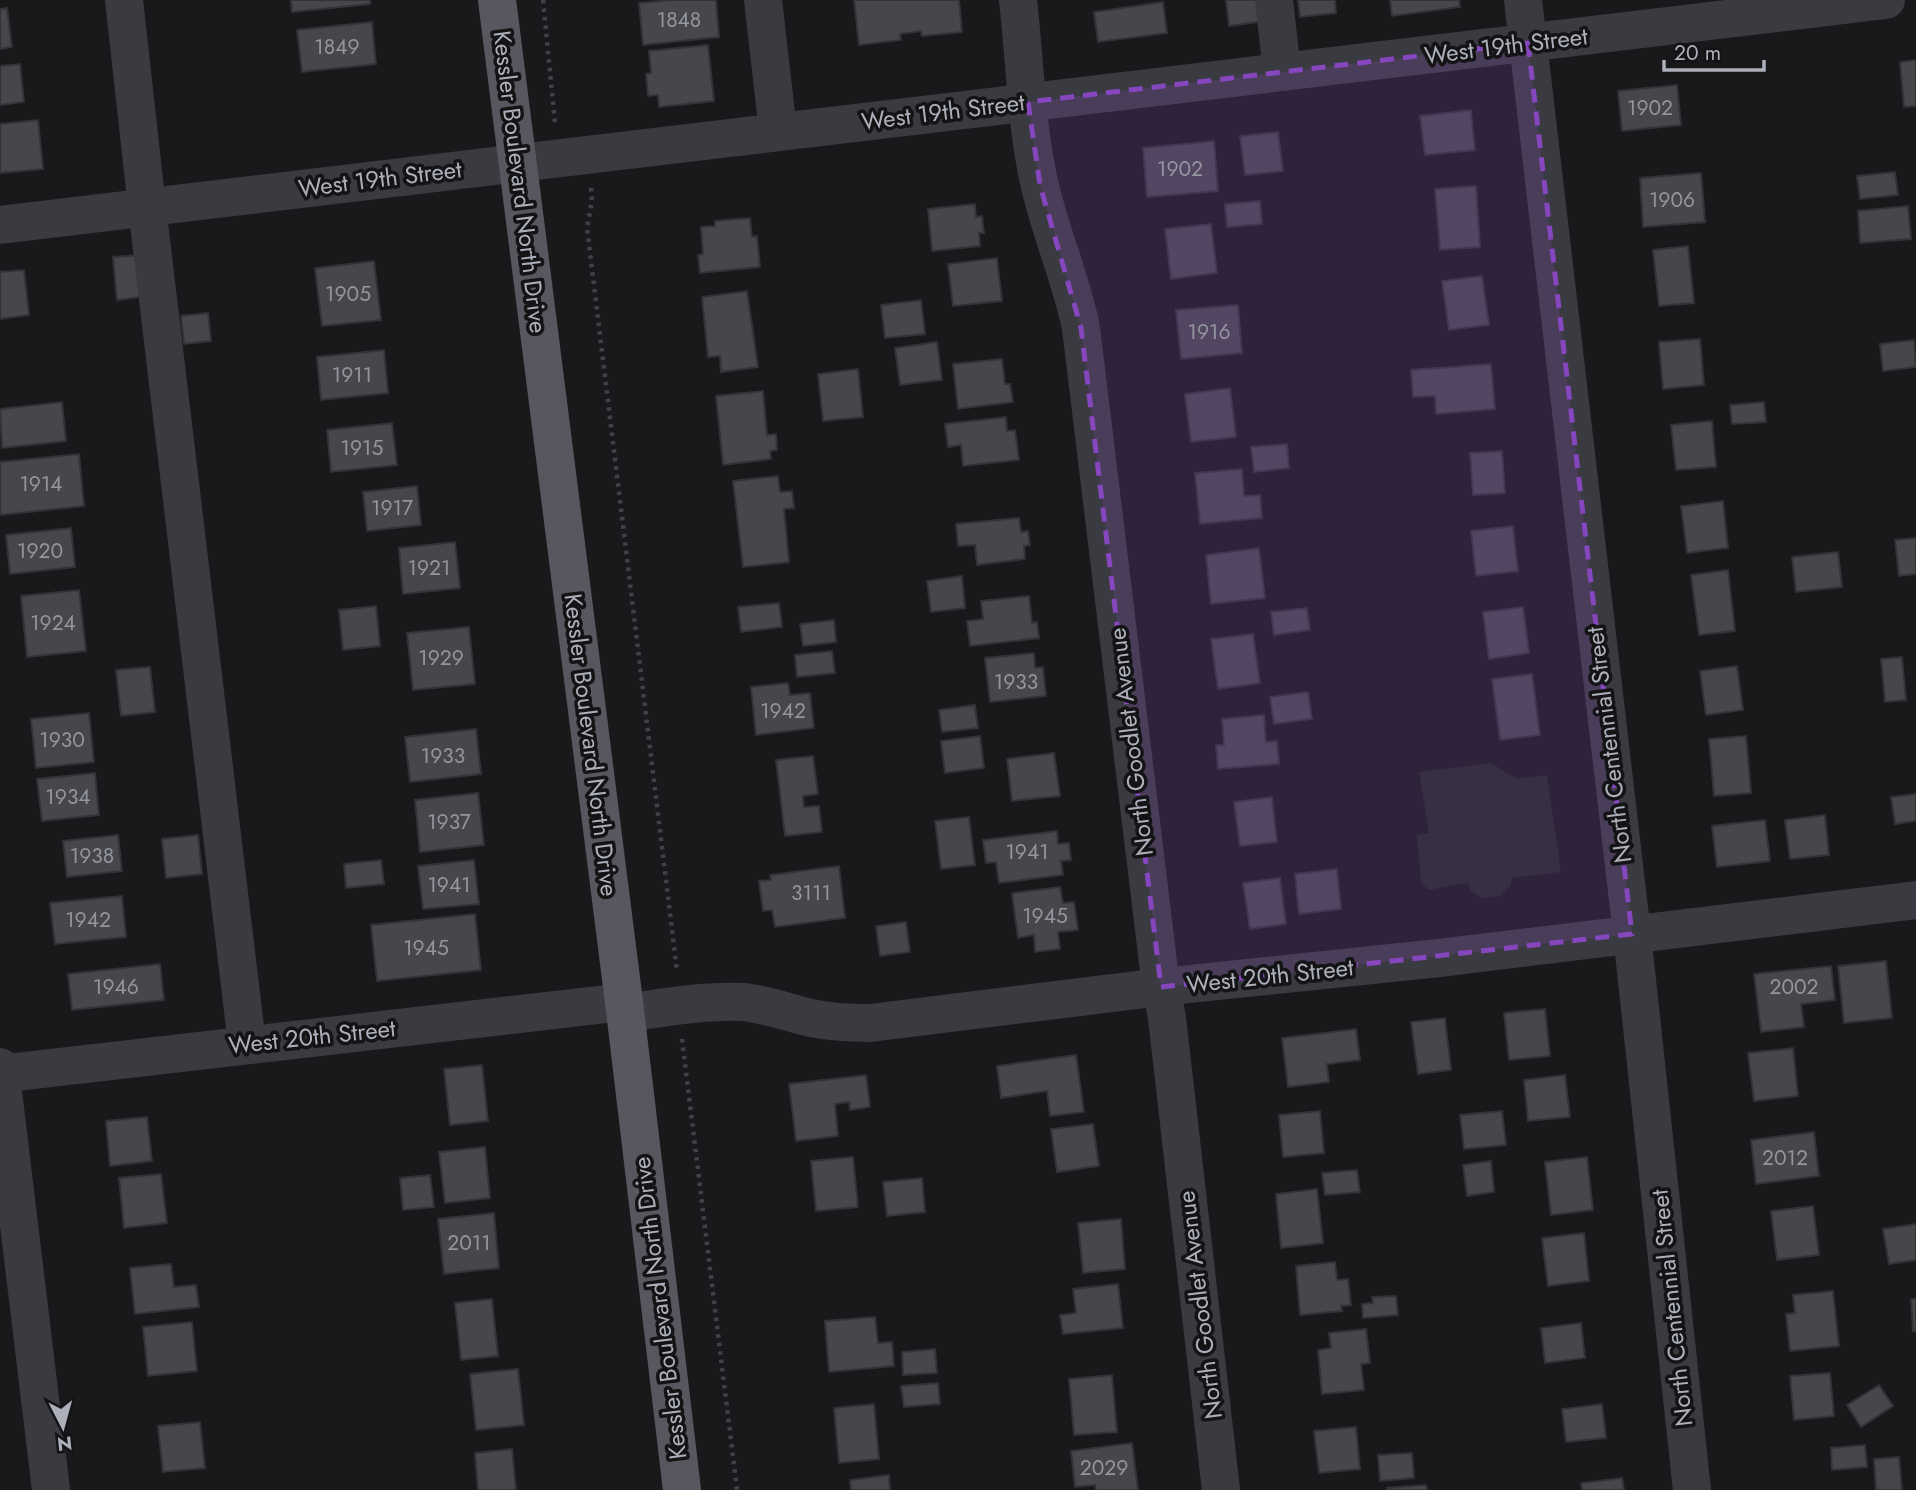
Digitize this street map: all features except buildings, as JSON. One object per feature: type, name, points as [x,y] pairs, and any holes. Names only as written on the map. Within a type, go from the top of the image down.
[{"type":"main road","name":"Kessler Boulevard North Drive","points":[[497,0],[682,1490]]},
{"type":"street","points":[[124,0],[146,207],[247,1044]]},
{"type":"street","points":[[763,0],[778,131]]},
{"type":"street","name":"North Goodlet Avenue","points":[[1018,0],[1031,136],[1040,185],[1081,328],[1161,987],[1167,1018],[1221,1490]]},
{"type":"street","points":[[1274,0],[1282,72]]},
{"type":"street","name":"North Centennial Street","points":[[1523,0],[1632,934],[1692,1490]]},
{"type":"street","name":"West 19th Street","points":[[0,225],[1886,0]]},
{"type":"street","name":"West 20th Street","points":[[0,1074],[247,1044],[624,1007],[744,1002],[810,1018],[870,1023],[1916,900]]},
{"type":"street","points":[[0,1067],[51,1490]]},
{"type":"path","points":[[543,0],[556,128],[590,178],[593,201],[587,228],[677,965],[678,1006],[737,1490]]},
{"type":"highlighted area","points":[[1528,43],[1632,934],[1161,987],[1081,328],[1040,185],[1028,102]]},
{"type":"shaded area","points":[[1491,763],[1517,779],[1547,775],[1561,872],[1511,878],[1511,885],[1500,896],[1481,898],[1470,890],[1468,883],[1428,890],[1421,882],[1417,835],[1429,833],[1419,772]]}]
